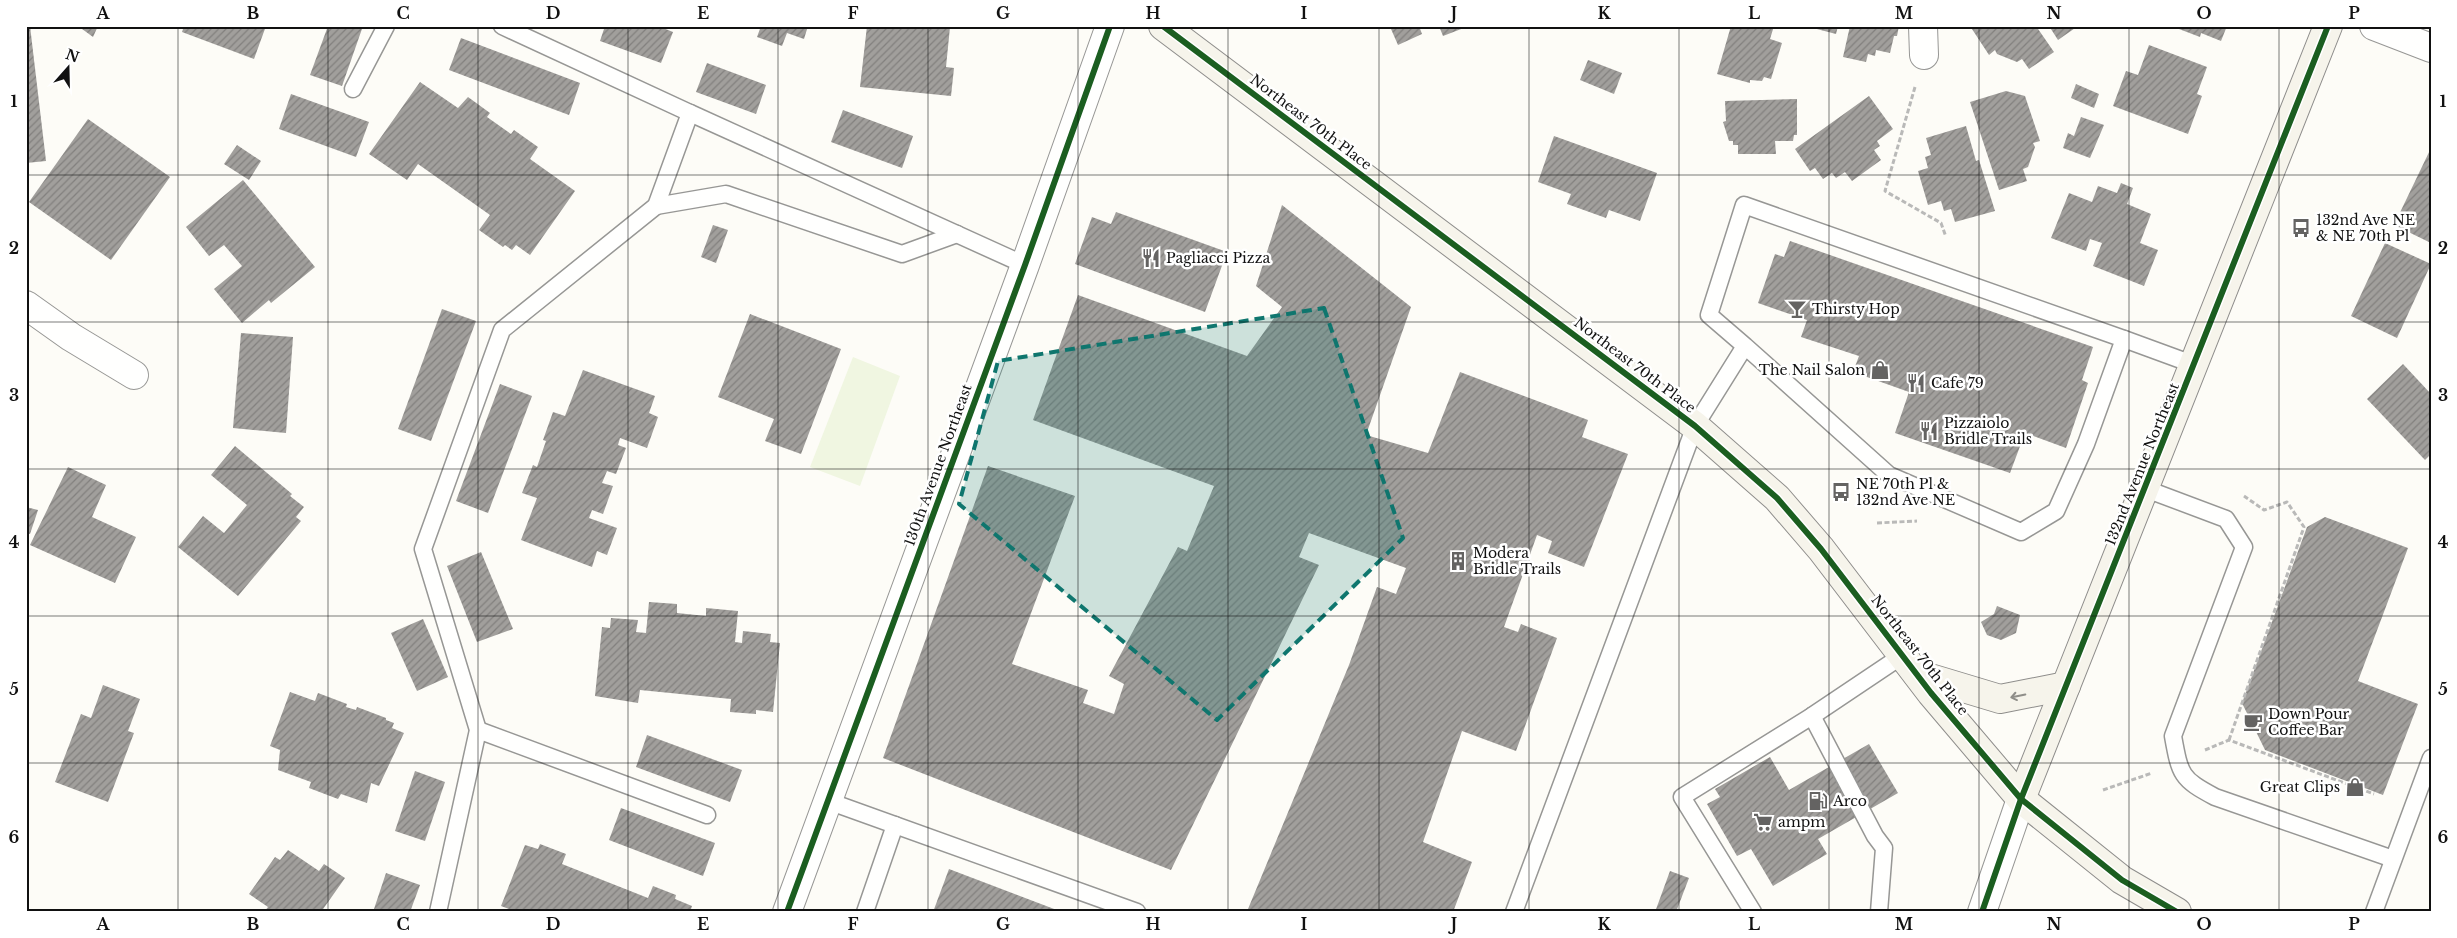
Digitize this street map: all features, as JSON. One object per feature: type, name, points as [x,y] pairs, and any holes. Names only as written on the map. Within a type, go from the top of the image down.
[{"type":"main road","name":"Northeast 70th Place","points":[[1163,26],[1695,426],[1777,498],[1821,548],[1910,664],[2022,799],[2122,880],[2177,912]]},
{"type":"main road","name":"132nd Avenue Northeast","points":[[2022,799],[2328,26]]},
{"type":"main road","points":[[1910,664],[2000,700],[2066,686]]},
{"type":"street","name":"130th Avenue Northeast","points":[[788,912],[1025,265],[1110,26]]},
{"type":"street","points":[[1923,26],[1924,55]]},
{"type":"street","points":[[2374,26],[2431,48]]},
{"type":"street","points":[[26,305],[71,337],[134,375]]},
{"type":"street","name":"132nd Avenue Northeast","points":[[1982,912],[2022,799]]},
{"type":"lane","points":[[353,89],[386,26]]},
{"type":"lane","points":[[502,26],[1025,265]]},
{"type":"lane","points":[[656,206],[690,113]]},
{"type":"lane","points":[[438,912],[478,730],[423,549],[502,330],[656,206],[726,194],[902,254],[957,234]]},
{"type":"lane","points":[[2124,339],[2086,444],[2056,511],[2020,532],[1889,475],[1709,315],[1744,204],[2124,339],[2195,365]]},
{"type":"lane","points":[[1514,912],[1695,426],[1745,346]]},
{"type":"lane","points":[[2146,489],[2226,519],[2244,547],[2173,736],[2178,763],[2189,783],[2215,797],[2393,858]]},
{"type":"lane","points":[[1752,912],[1682,797],[1812,716],[1910,664]]},
{"type":"lane","points":[[1812,716],[1875,836],[1884,848],[1880,912]]},
{"type":"lane","points":[[478,730],[706,815]]},
{"type":"lane","points":[[2374,912],[2431,758]]},
{"type":"lane","points":[[828,801],[1137,912]]},
{"type":"lane","points":[[865,912],[896,825]]},
{"type":"path","points":[[1924,55],[1885,191],[1941,223],[1946,238]]},
{"type":"path","points":[[1877,523],[1917,522]]},
{"type":"path","points":[[2198,754],[2229,740],[2374,794]]},
{"type":"path","points":[[2103,790],[2153,773]]},
{"type":"highlighted area","points":[[1324,308],[1403,538],[1217,720],[959,504],[998,361]]},
{"type":"green space","points":[[853,357],[900,376],[860,486],[810,467]]},
{"type":"building","points":[[26,26],[30,26],[46,161],[26,163]]},
{"type":"building","points":[[78,26],[98,26],[93,37]]},
{"type":"building","points":[[184,26],[266,26],[254,59],[182,32]]},
{"type":"building","points":[[328,26],[363,26],[342,86],[310,75]]},
{"type":"building","points":[[605,26],[658,26],[673,32],[661,63],[600,41]]},
{"type":"building","points":[[761,26],[808,26],[804,39],[787,33],[782,46],[757,37]]},
{"type":"building","points":[[867,26],[950,27],[946,67],[954,68],[951,96],[860,87]]},
{"type":"building","points":[[1396,26],[1419,26],[1422,34],[1398,45],[1391,29]]},
{"type":"building","points":[[1439,26],[1469,26],[1443,36]]},
{"type":"building","points":[[1731,26],[1774,26],[1770,39],[1782,43],[1771,79],[1764,77],[1762,81],[1750,80],[1750,83],[1717,74]]},
{"type":"building","points":[[1813,26],[1838,26],[1836,34],[1813,28]]},
{"type":"building","points":[[1850,26],[1899,26],[1897,36],[1894,36],[1890,53],[1876,50],[1875,56],[1868,54],[1866,62],[1843,57]]},
{"type":"building","points":[[1970,26],[2036,26],[2054,52],[2029,69],[2022,59],[2017,62],[1997,54],[1995,50],[1989,55]]},
{"type":"building","points":[[2049,26],[2078,26],[2058,40]]},
{"type":"building","points":[[2181,26],[2227,26],[2221,41],[2201,33],[2200,37],[2179,29]]},
{"type":"building","points":[[461,38],[580,83],[569,115],[449,70]]},
{"type":"building","points":[[2149,45],[2207,67],[2197,94],[2202,96],[2188,134],[2113,106],[2126,71],[2138,75]]},
{"type":"building","points":[[1588,60],[1622,73],[1614,94],[1580,80]]},
{"type":"building","points":[[707,63],[766,85],[756,114],[696,92]]},
{"type":"building","points":[[420,82],[458,108],[468,97],[490,113],[487,117],[511,134],[514,130],[538,147],[530,159],[575,191],[530,255],[516,245],[512,250],[505,245],[503,247],[479,230],[490,215],[418,164],[407,180],[369,154]]},
{"type":"building","points":[[2076,84],[2099,94],[2094,108],[2071,98]]},
{"type":"building","points":[[2006,91],[2025,96],[2040,141],[2033,143],[2035,147],[2028,167],[2023,169],[2027,181],[1999,190],[1970,102]]},
{"type":"building","points":[[291,94],[369,122],[356,157],[279,129]]},
{"type":"building","points":[[1869,96],[1893,129],[1877,141],[1880,146],[1874,150],[1881,160],[1852,181],[1845,172],[1836,178],[1832,173],[1823,179],[1815,168],[1810,171],[1795,149]]},
{"type":"building","points":[[1797,99],[1797,135],[1794,135],[1793,141],[1775,141],[1776,154],[1738,154],[1738,145],[1733,145],[1733,141],[1729,141],[1723,122],[1726,121],[1725,101]]},
{"type":"building","points":[[843,110],[913,136],[902,168],[831,142]]},
{"type":"building","points":[[2081,117],[2104,125],[2090,158],[2063,148],[2068,133],[2074,136]]},
{"type":"building","points":[[88,119],[170,177],[111,260],[29,202]]},
{"type":"building","points":[[1966,126],[1976,161],[1979,160],[1995,211],[1955,222],[1951,209],[1944,211],[1941,201],[1928,205],[1918,171],[1928,168],[1925,157],[1931,155],[1926,138]]},
{"type":"building","points":[[1554,136],[1657,173],[1640,221],[1609,210],[1606,218],[1567,204],[1571,194],[1538,182]]},
{"type":"building","points":[[237,145],[261,161],[249,180],[224,164]]},
{"type":"building","points":[[2431,148],[2431,243],[2394,225]]},
{"type":"building","points":[[243,180],[315,267],[271,303],[269,300],[242,323],[214,289],[242,266],[224,245],[209,256],[186,227]]},
{"type":"building","points":[[2121,183],[2133,188],[2127,204],[2151,214],[2140,243],[2158,250],[2144,286],[2093,266],[2102,243],[2090,239],[2086,251],[2051,238],[2069,193],[2092,202],[2098,186],[2117,193]]},
{"type":"building","name":"Modera Bridle Trails","points":[[1282,205],[1411,307],[1366,435],[1428,453],[1460,372],[1588,420],[1582,437],[1628,454],[1584,567],[1548,553],[1552,541],[1537,535],[1504,627],[1518,632],[1521,624],[1557,638],[1516,751],[1462,731],[1423,842],[1472,862],[1453,912],[1256,912],[1248,909],[1349,665],[1377,587],[1396,594],[1406,568],[1309,533],[1299,557],[1319,565],[1171,870],[883,758],[988,466],[1075,496],[1012,664],[1088,690],[1083,703],[1114,714],[1124,684],[1109,676],[1178,547],[1187,551],[1214,486],[1033,420],[1078,295],[1247,356],[1282,307],[1256,286]]},
{"type":"building","name":"Pagliacci Pizza","points":[[1116,212],[1227,252],[1205,312],[1075,264],[1092,217],[1111,224]]},
{"type":"building","points":[[713,225],[728,230],[716,263],[701,257]]},
{"type":"building","points":[[1790,241],[2093,347],[2082,380],[2088,383],[2066,448],[2025,433],[2010,473],[1895,433],[1909,392],[1853,372],[1859,356],[1801,337],[1807,320],[1758,303],[1775,254],[1784,257]]},
{"type":"building","points":[[2385,243],[2431,264],[2397,338],[2351,316]]},
{"type":"building","points":[[442,309],[476,321],[431,441],[398,429]]},
{"type":"building","points":[[750,314],[841,349],[801,454],[765,441],[774,419],[718,397]]},
{"type":"building","points":[[241,333],[293,337],[286,433],[233,428]]},
{"type":"building","points":[[2403,364],[2431,394],[2431,454],[2425,460],[2367,399]]},
{"type":"building","points":[[583,370],[655,396],[649,413],[658,417],[647,448],[620,438],[618,445],[626,448],[616,474],[607,471],[602,483],[613,486],[603,514],[592,510],[589,518],[617,528],[607,555],[597,551],[592,567],[521,540],[537,498],[522,493],[533,465],[537,467],[546,441],[543,440],[553,412],[565,416]]},
{"type":"building","points":[[500,384],[532,396],[488,513],[456,501]]},
{"type":"building","points":[[235,446],[292,494],[290,496],[304,507],[296,517],[301,521],[238,596],[178,547],[203,516],[224,533],[247,505],[211,475]]},
{"type":"building","points":[[68,467],[106,485],[92,517],[136,537],[115,583],[30,545]]},
{"type":"building","points":[[26,507],[38,510],[30,534],[26,533]]},
{"type":"building","points":[[2325,517],[2408,548],[2358,681],[2418,704],[2383,795],[2265,750],[2242,703],[2307,527]]},
{"type":"building","points":[[481,552],[513,629],[477,642],[447,566]]},
{"type":"building","points":[[649,602],[677,604],[677,613],[706,616],[706,608],[738,611],[735,642],[742,643],[743,631],[771,634],[770,642],[780,643],[773,712],[756,710],[756,714],[730,712],[731,699],[640,690],[638,703],[595,696],[602,627],[610,628],[611,618],[638,620],[636,632],[646,633]]},
{"type":"building","points":[[1997,606],[2020,615],[2016,633],[2001,640],[1987,635],[1981,622],[1994,614]]},
{"type":"building","points":[[423,619],[448,677],[417,691],[391,633]]},
{"type":"building","points":[[103,685],[140,699],[128,731],[134,733],[108,802],[55,782],[81,714],[91,718]]},
{"type":"building","points":[[290,692],[315,701],[318,693],[347,704],[346,707],[356,710],[357,707],[386,718],[386,720],[394,723],[392,728],[404,733],[379,786],[371,783],[367,803],[341,794],[338,799],[309,788],[311,782],[278,770],[280,750],[270,746]]},
{"type":"building","points":[[647,735],[742,770],[730,802],[636,767]]},
{"type":"building","name":"ampm","points":[[1869,744],[1898,793],[1818,839],[1827,854],[1773,886],[1751,849],[1737,856],[1707,804],[1720,797],[1715,789],[1770,757],[1789,790]]},
{"type":"building","points":[[415,771],[445,782],[425,841],[395,831]]},
{"type":"building","points":[[621,808],[715,843],[703,876],[609,840]]},
{"type":"building","points":[[540,844],[566,854],[562,864],[648,898],[653,886],[676,895],[675,899],[692,906],[690,912],[507,912],[509,909],[501,906],[525,845],[538,849]]},
{"type":"building","points":[[288,850],[319,871],[324,864],[345,878],[321,912],[264,912],[268,907],[249,894],[275,857],[280,860]]},
{"type":"building","points":[[949,869],[1062,912],[933,912]]},
{"type":"building","points":[[1670,871],[1689,878],[1676,912],[1655,912]]},
{"type":"building","points":[[386,873],[420,885],[410,912],[373,912]]},
{"type":"cycle path","points":[[787,912],[1025,265],[1110,26]]},
{"type":"cycle path","points":[[1163,26],[1695,426],[1777,498],[1821,549],[1931,693],[2021,799],[2122,880],[2177,912]]},
{"type":"cycle path","points":[[1982,912],[2021,799],[2328,26]]},
{"type":"place","name":"132nd Ave NE & NE 70th Pl","points":[[2301,228]]},
{"type":"place","name":"Pagliacci Pizza","points":[[1151,258]]},
{"type":"place","name":"Thirsty Hop","points":[[1797,309]]},
{"type":"place","name":"The Nail Salon","points":[[1880,370]]},
{"type":"place","name":"Cafe 79","points":[[1916,383]]},
{"type":"place","name":"Pizzaiolo Bridle Trails","points":[[1929,431]]},
{"type":"place","name":"NE 70th Pl & 132nd Ave NE","points":[[1841,492]]},
{"type":"place","name":"Modera Bridle Trails","points":[[1458,561]]},
{"type":"place","name":"Down Pour Coffee Bar","points":[[2253,722]]},
{"type":"place","name":"Great Clips","points":[[2355,787]]},
{"type":"place","name":"Arco","points":[[1818,801]]},
{"type":"place","name":"ampm","points":[[1763,822]]}]
